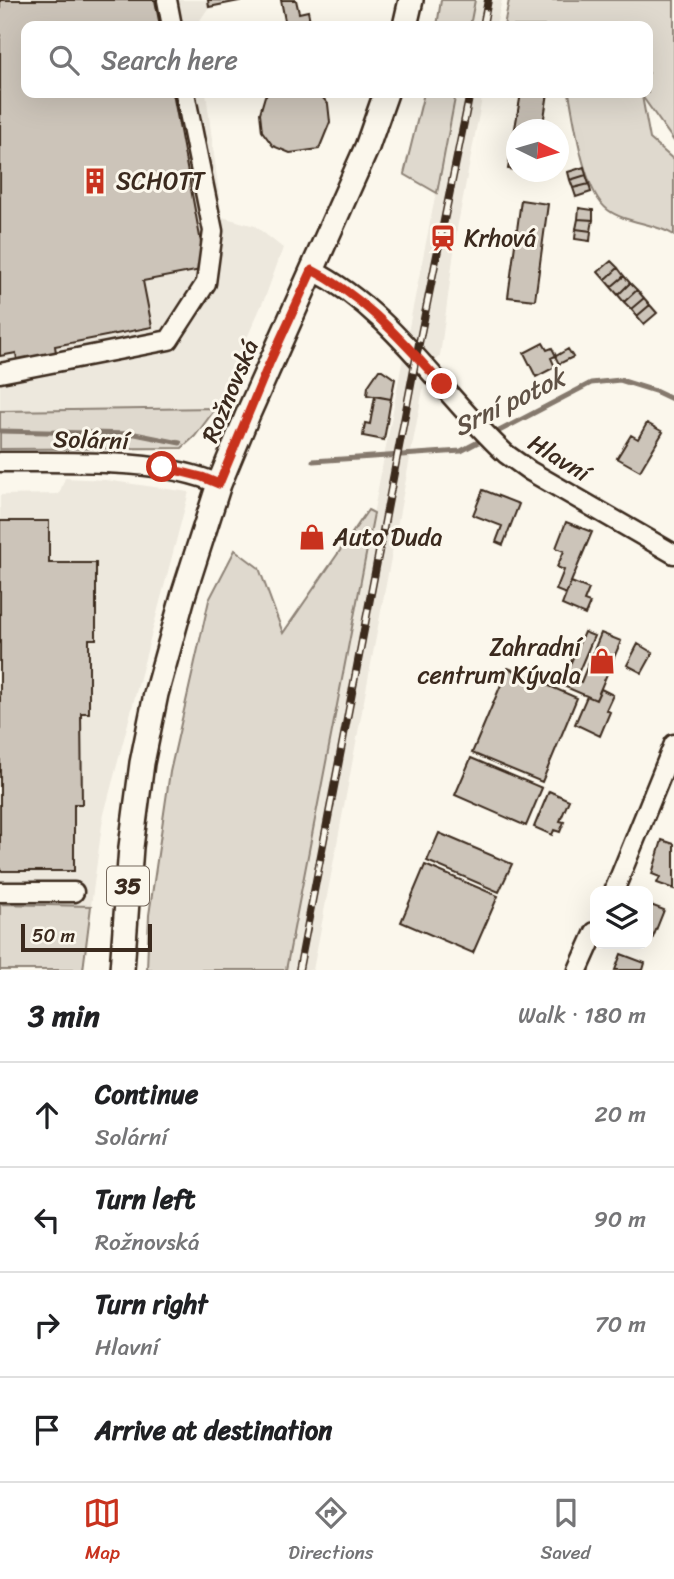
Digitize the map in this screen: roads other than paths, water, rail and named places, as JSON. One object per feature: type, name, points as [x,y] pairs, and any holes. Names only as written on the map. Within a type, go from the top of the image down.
[{"type":"main road","points":[[406,21],[411,0]]},
{"type":"main road","name":"Rožnovská","points":[[122,970],[136,803],[156,694],[195,557],[219,484],[269,364],[370,139],[384,98]]},
{"type":"street","points":[[167,0],[171,21]]},
{"type":"street","points":[[0,373],[169,340],[206,283],[213,230],[186,98]]},
{"type":"street","name":"Hlavní","points":[[312,270],[352,294],[374,314],[497,446],[530,471],[674,554]]},
{"type":"street","name":"Solární","points":[[0,462],[162,467],[219,484]]},
{"type":"street","points":[[616,886],[674,744]]},
{"type":"street","points":[[0,892],[74,892]]},
{"type":"street","points":[[578,970],[590,943]]},
{"type":"waterway","name":"Srní potok","points":[[313,461],[461,451],[591,383],[620,380],[674,400]]},
{"type":"waterway","name":"Srní potok","points":[[0,431],[135,434],[180,443]]},
{"type":"railway","points":[[484,21],[488,0]]},
{"type":"railway","points":[[299,970],[416,358],[469,98]]},
{"type":"place","name":"SCHOTT","points":[[95,181]]},
{"type":"place","name":"Krhová","points":[[443,238]]},
{"type":"place","name":"Auto Duda","points":[[312,537]]},
{"type":"place","name":"Zahradní centrum Kývala","points":[[602,661]]}]
